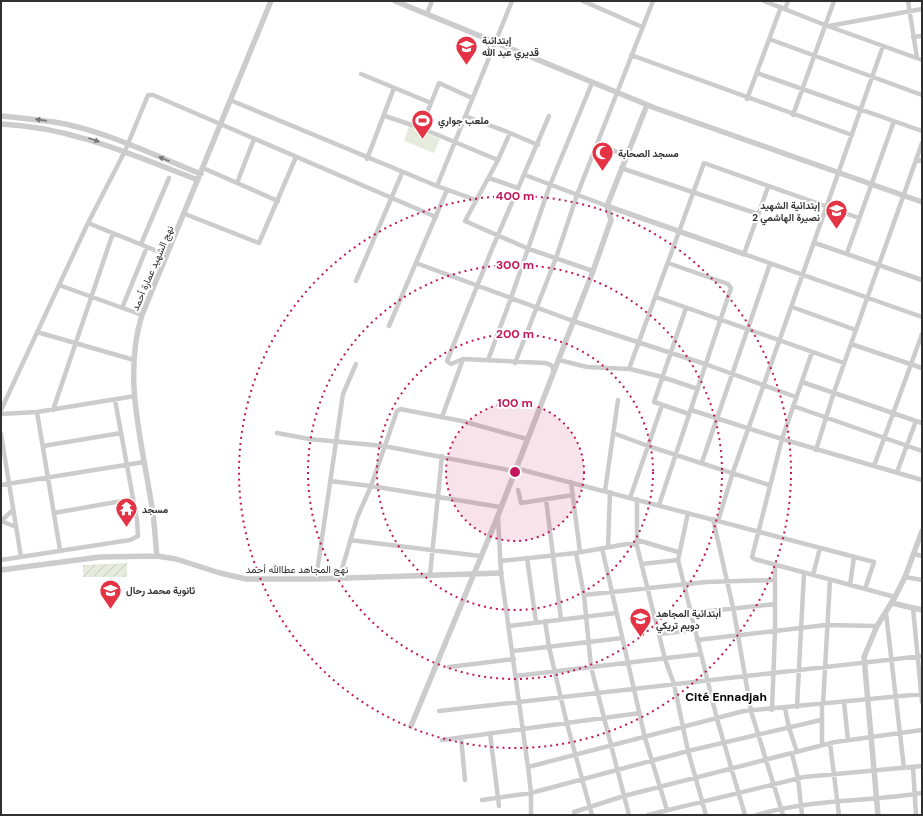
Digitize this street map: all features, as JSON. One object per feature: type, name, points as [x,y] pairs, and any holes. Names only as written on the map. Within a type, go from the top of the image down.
[{"type":"street","name":"نهج الشهيد عمارة أحمد","points":[[157,556],[152,508],[135,396],[134,360],[136,338],[142,315],[185,214],[271,1]]},
{"type":"street","points":[[395,1],[618,94],[922,202]]},
{"type":"street","points":[[427,14],[432,1]]},
{"type":"street","points":[[437,186],[512,1]]},
{"type":"street","points":[[584,1],[642,26]]},
{"type":"street","points":[[515,363],[538,308],[576,195],[618,94],[631,55],[653,1]]},
{"type":"street","points":[[764,1],[826,26],[922,60]]},
{"type":"street","points":[[747,99],[769,40],[783,8],[788,1]]},
{"type":"street","points":[[793,115],[834,1]]},
{"type":"street","points":[[908,1],[917,58]]},
{"type":"street","points":[[826,26],[922,9]]},
{"type":"street","points":[[914,37],[922,36]]},
{"type":"street","points":[[769,40],[922,95]]},
{"type":"street","points":[[783,815],[751,711],[716,520],[815,243],[883,46]]},
{"type":"street","points":[[631,55],[747,99],[852,136]]},
{"type":"street","points":[[757,73],[922,131]]},
{"type":"street","points":[[361,74],[431,103]]},
{"type":"street","points":[[488,360],[550,185],[592,83]]},
{"type":"street","points":[[421,128],[439,84],[472,98]]},
{"type":"street","points":[[367,158],[385,116],[394,88]]},
{"type":"street","points":[[1,410],[88,223],[128,145],[146,98],[150,95],[436,217]]},
{"type":"street","points":[[230,100],[402,173],[476,200]]},
{"type":"street","points":[[411,726],[498,514],[593,271],[611,220],[607,206],[647,105]]},
{"type":"street","points":[[1,116],[66,125],[106,136],[237,183],[278,201]]},
{"type":"street","points":[[385,116],[421,128],[498,160]]},
{"type":"street","points":[[466,116],[538,144]]},
{"type":"street","points":[[549,116],[477,284],[447,361],[451,364],[463,359],[545,364],[551,365],[554,370]]},
{"type":"street","points":[[847,254],[894,121]]},
{"type":"street","points":[[1,124],[64,132],[87,138],[125,151],[198,180]]},
{"type":"street","points":[[510,133],[489,178],[465,221],[528,249],[593,271]]},
{"type":"street","points":[[237,183],[254,139]]},
{"type":"street","points":[[816,450],[844,363],[922,143]]},
{"type":"street","points":[[598,144],[626,156]]},
{"type":"street","points":[[185,214],[258,244],[262,241],[296,157]]},
{"type":"street","points":[[916,159],[922,161]]},
{"type":"street","points":[[628,369],[656,297],[678,232],[704,163],[859,218]]},
{"type":"street","points":[[621,168],[758,214]]},
{"type":"street","points":[[356,281],[402,173]]},
{"type":"street","points":[[525,175],[678,232],[922,317]]},
{"type":"street","points":[[141,244],[169,178]]},
{"type":"street","points":[[489,178],[518,188]]},
{"type":"street","points":[[744,254],[768,186]]},
{"type":"street","points":[[389,326],[447,190]]},
{"type":"street","points":[[88,223],[167,255]]},
{"type":"street","points":[[53,410],[113,233]]},
{"type":"street","points":[[815,243],[922,280]]},
{"type":"street","points":[[122,308],[147,247]]},
{"type":"street","points":[[416,262],[573,321],[705,364],[796,397]]},
{"type":"street","points":[[659,505],[731,290],[730,286],[668,262]]},
{"type":"street","points":[[702,462],[770,264]]},
{"type":"street","points":[[59,285],[142,315]]},
{"type":"street","points":[[656,297],[748,328],[844,363]]},
{"type":"street","points":[[792,307],[856,330]]},
{"type":"street","points":[[686,308],[654,402],[717,418],[816,450],[922,480]]},
{"type":"street","points":[[37,332],[134,360]]},
{"type":"street","points":[[874,466],[922,334]]},
{"type":"street","points":[[851,344],[922,368]]},
{"type":"street","points":[[812,352],[782,439],[769,485],[752,557],[775,565],[895,598]]},
{"type":"street","points":[[442,417],[463,359]]},
{"type":"street","points":[[558,360],[587,367],[628,369],[698,388]]},
{"type":"street","points":[[316,579],[344,394],[356,364]]},
{"type":"street","points":[[802,382],[922,423]]},
{"type":"street","points":[[1,414],[53,410],[135,396]]},
{"type":"street","points":[[1,560],[136,538],[139,532],[115,400]]},
{"type":"street","points":[[605,491],[618,400]]},
{"type":"street","points":[[630,498],[662,405]]},
{"type":"street","points":[[793,406],[922,451]]},
{"type":"street","points":[[339,579],[357,518],[371,486],[395,414],[400,409],[462,421],[527,440]]},
{"type":"street","points":[[37,412],[60,550]]},
{"type":"street","points":[[897,472],[908,446],[916,421]]},
{"type":"street","points":[[277,433],[384,446],[515,470],[571,482],[854,556],[874,562],[865,589]]},
{"type":"street","points":[[613,433],[648,446],[702,462],[769,485]]},
{"type":"street","points":[[1,434],[3,456],[21,557]]},
{"type":"street","points":[[42,446],[121,434]]},
{"type":"street","points":[[430,575],[442,456]]},
{"type":"street","points":[[1,485],[144,462]]},
{"type":"street","points":[[330,481],[438,496],[500,507]]},
{"type":"street","points":[[571,482],[584,595],[587,642],[591,667],[629,815]]},
{"type":"street","points":[[518,490],[521,503],[573,495]]},
{"type":"street","points":[[608,547],[610,492]]},
{"type":"street","points":[[54,512],[133,499]]},
{"type":"street","points":[[546,499],[561,619]]},
{"type":"street","points":[[637,499],[637,546],[665,659],[674,684],[688,752],[706,815]]},
{"type":"street","points":[[13,510],[1,521],[16,527]]},
{"type":"street","points":[[688,513],[678,552],[678,560],[723,743],[745,815]]},
{"type":"street","points":[[498,514],[501,573],[528,767],[531,793],[531,815]]},
{"type":"street","points":[[878,815],[863,663],[868,645],[877,626],[892,604],[905,577],[922,531]]},
{"type":"street","points":[[350,540],[480,556]]},
{"type":"street","points":[[637,540],[678,552]]},
{"type":"street","points":[[500,561],[578,552],[630,543],[637,546]]},
{"type":"street","points":[[602,548],[645,738],[667,810]]},
{"type":"street","points":[[813,575],[820,548]]},
{"type":"street","points":[[914,554],[922,556]]},
{"type":"street","name":"نهج المجاهد عطاالله أحمد","points":[[1,570],[100,557],[157,556],[176,559],[220,573],[246,579],[339,579],[501,573]]},
{"type":"street","points":[[850,585],[854,556]]},
{"type":"street","points":[[527,558],[536,622]]},
{"type":"street","points":[[642,564],[678,560]]},
{"type":"street","points":[[772,710],[772,672],[775,632],[775,565]]},
{"type":"street","points":[[798,707],[804,572]]},
{"type":"street","points":[[905,577],[922,580]]},
{"type":"street","points":[[584,595],[726,581],[775,580]]},
{"type":"street","points":[[822,745],[821,720],[830,580]]},
{"type":"street","points":[[691,613],[775,604]]},
{"type":"street","points":[[892,604],[922,610]]},
{"type":"street","points":[[912,608],[920,656],[922,702]]},
{"type":"street","points":[[509,626],[616,613]]},
{"type":"street","points":[[886,613],[904,768]]},
{"type":"street","points":[[545,621],[554,672],[592,815]]},
{"type":"street","points":[[697,640],[826,625],[877,626]]},
{"type":"street","points":[[659,634],[695,630]]},
{"type":"street","points":[[513,651],[622,638]]},
{"type":"street","points":[[516,676],[701,654]]},
{"type":"street","points":[[439,711],[920,656]]},
{"type":"street","points":[[449,667],[514,658]]},
{"type":"street","points":[[528,767],[751,711],[922,694]]},
{"type":"street","points":[[844,702],[848,740]]},
{"type":"street","points":[[785,708],[795,753],[802,815]]},
{"type":"street","points":[[442,740],[640,713]]},
{"type":"street","points":[[482,800],[531,793],[723,743],[821,720]]},
{"type":"street","points":[[574,812],[624,796],[830,743],[870,736],[922,730]]},
{"type":"street","points":[[490,733],[499,806]]},
{"type":"street","points":[[461,737],[465,780]]},
{"type":"street","points":[[830,743],[839,815]]},
{"type":"street","points":[[648,815],[798,778],[922,766]]},
{"type":"street","points":[[913,767],[916,815]]},
{"type":"street","points":[[757,815],[782,808],[802,805],[877,799],[922,793]]},
{"type":"green space","name":"ملعب جواري","points":[[409,126],[440,139],[434,153],[404,141]]},
{"type":"green space","points":[[127,563],[127,577],[83,577],[83,565]]},
{"type":"place","name":"إبتدائية قديري عبد الله","points":[[466,66]]},
{"type":"place","name":"ملعب جواري","points":[[422,140]]},
{"type":"place","name":"مسجد الصحابة","points":[[602,172]]},
{"type":"place","name":"إبتدائية الشهيد نصيرة الهاشمي 2","points":[[836,230]]},
{"type":"place","name":"مسجد","points":[[127,528]]},
{"type":"place","name":"ثانوية محمد رحال","points":[[111,610]]},
{"type":"place","name":"أبتدائية المجاهد دويم تريكي","points":[[640,638]]},
{"type":"district","name":"Cité Ennadjah","points":[[726,697]]}]
